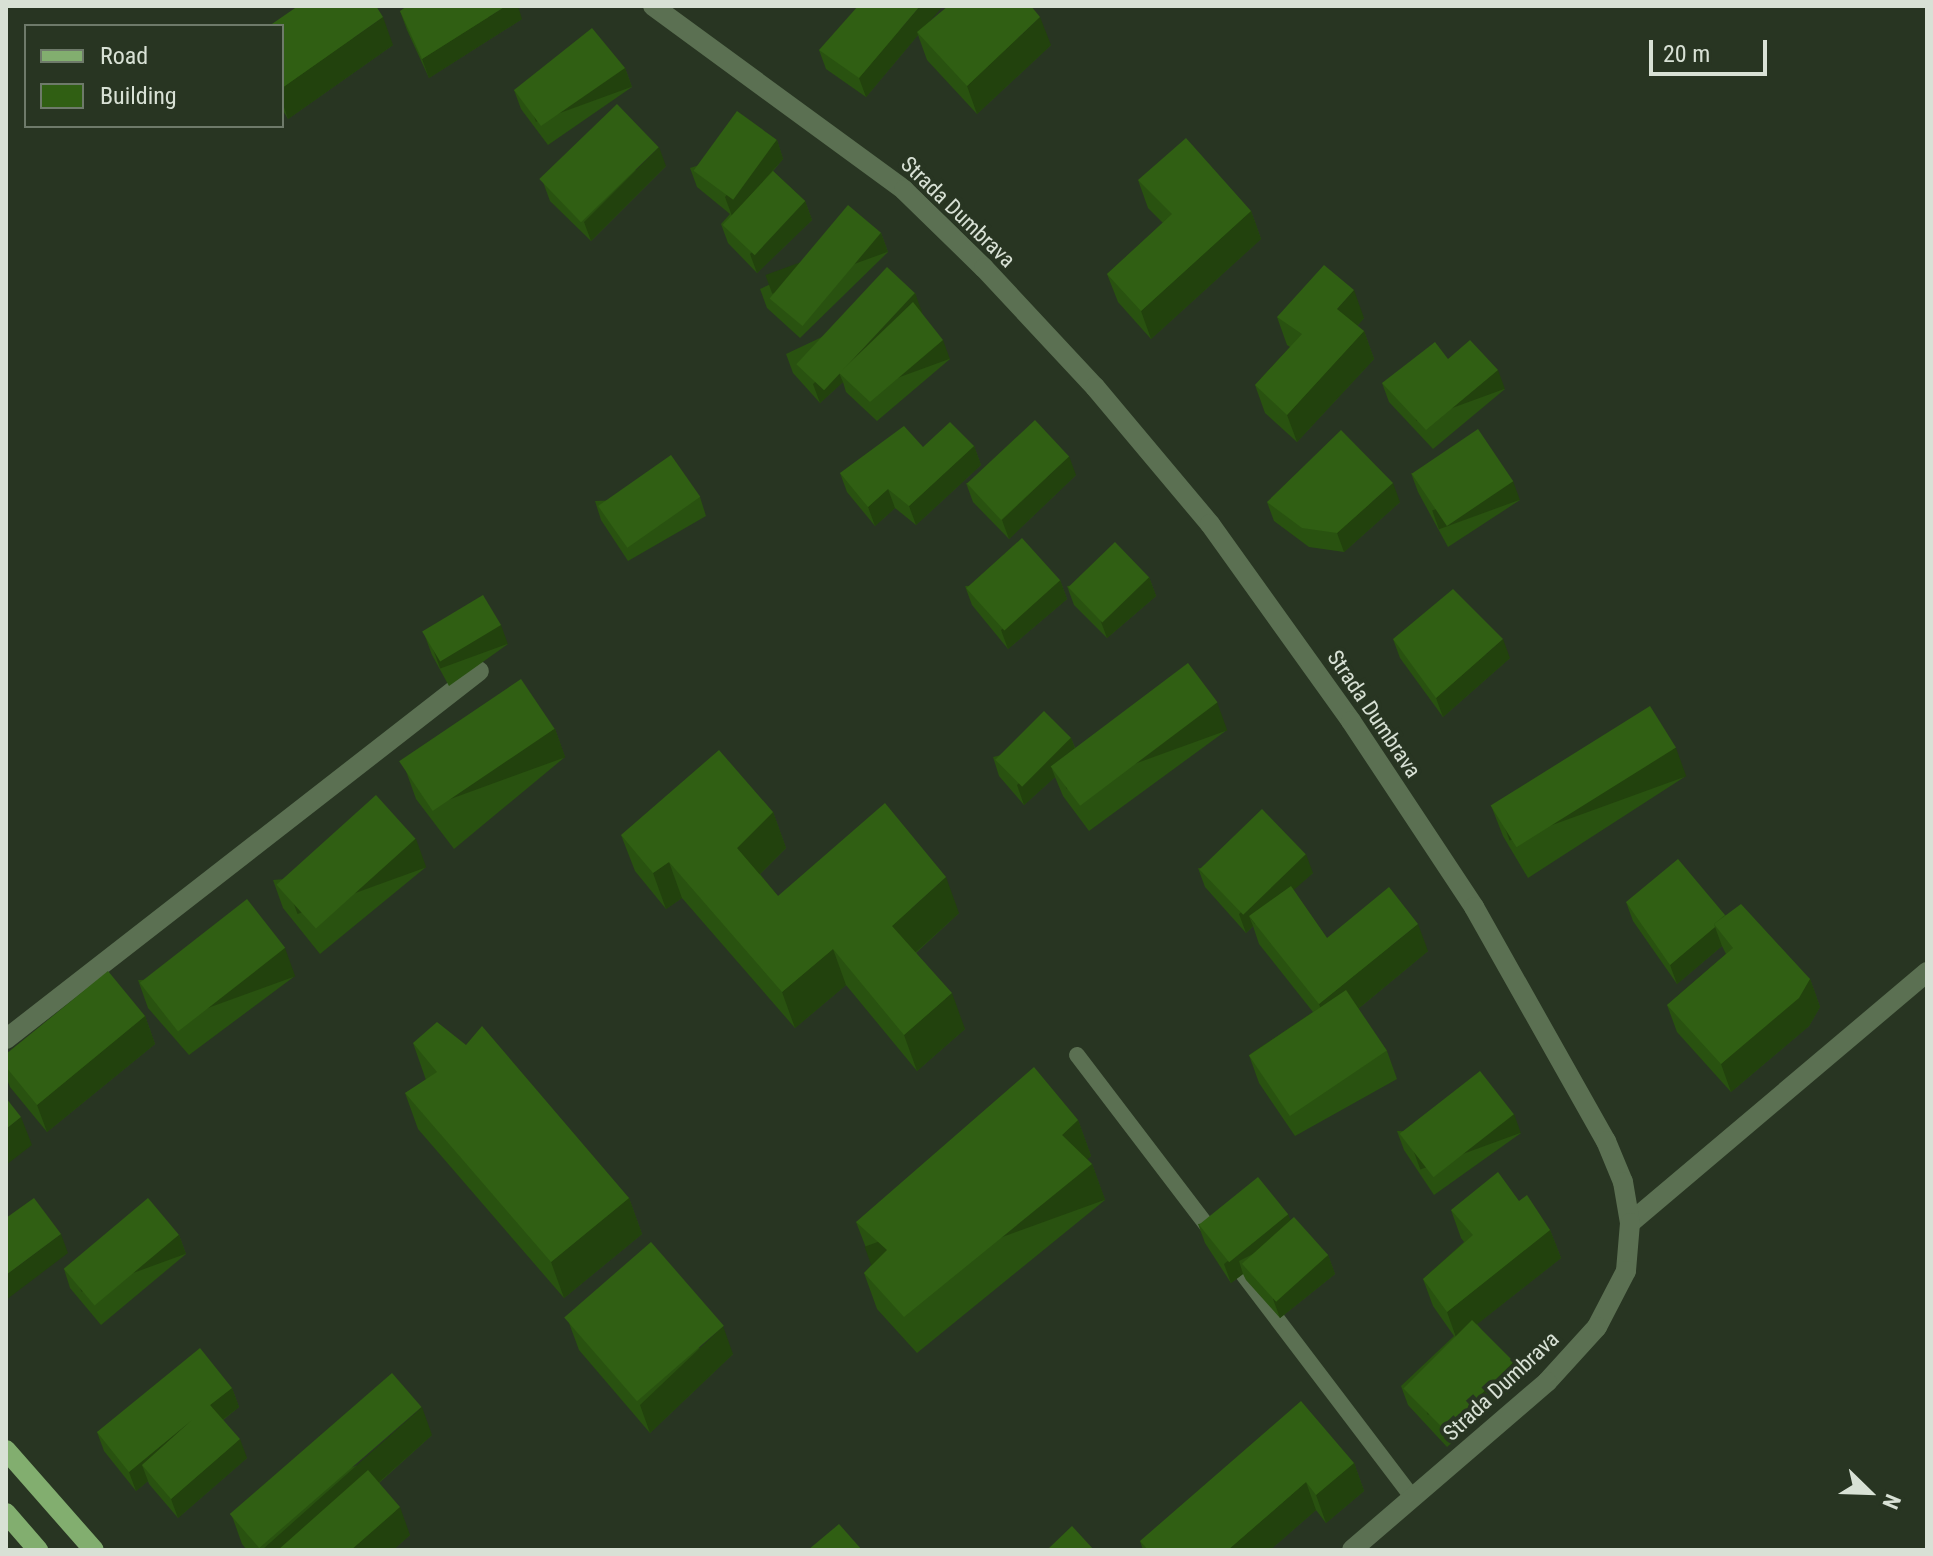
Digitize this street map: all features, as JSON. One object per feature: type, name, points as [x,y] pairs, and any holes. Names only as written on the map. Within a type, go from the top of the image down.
[{"type":"main road","points":[[6,1450],[94,1550]]},
{"type":"main road","points":[[6,1513],[38,1550]]},
{"type":"street","name":"Strada Dumbrava","points":[[653,6],[904,190],[984,268],[1095,387],[1210,524],[1351,721],[1474,907],[1606,1141],[1623,1182],[1630,1223],[1626,1271],[1597,1327],[1547,1382],[1352,1550]]},
{"type":"street","points":[[6,1039],[479,671]]},
{"type":"street","points":[[1630,1223],[1927,972]]},
{"type":"lane","points":[[1077,1055],[1413,1498]]},
{"type":"building","points":[[298,6],[376,6],[383,17],[284,87],[284,24],[272,24]]},
{"type":"building","points":[[407,6],[506,6],[422,59],[400,11]]},
{"type":"building","points":[[858,6],[920,6],[859,78],[819,50]]},
{"type":"building","points":[[948,6],[1031,6],[1040,17],[967,86],[917,32]]},
{"type":"building","points":[[592,28],[625,68],[541,126],[514,90]]},
{"type":"building","points":[[617,104],[659,147],[581,222],[539,179]]},
{"type":"building","points":[[737,111],[777,140],[733,200],[694,171]]},
{"type":"building","points":[[1186,138],[1251,211],[1141,311],[1107,274],[1172,214],[1138,180]]},
{"type":"building","points":[[773,171],[805,201],[755,255],[723,225]]},
{"type":"building","points":[[848,205],[881,233],[803,326],[770,298]]},
{"type":"building","points":[[1324,265],[1354,290],[1337,309],[1364,331],[1287,415],[1255,385],[1302,334],[1277,317]]},
{"type":"building","points":[[887,267],[915,293],[824,390],[796,364]]},
{"type":"building","points":[[913,302],[943,340],[870,402],[839,373]]},
{"type":"building","points":[[1470,340],[1498,370],[1426,430],[1382,383],[1435,342],[1448,359]]},
{"type":"building","points":[[1035,420],[1069,457],[1001,520],[967,483]]},
{"type":"building","points":[[950,422],[974,446],[909,506],[888,489],[868,507],[840,473],[904,426],[923,447]]},
{"type":"building","points":[[1478,429],[1513,481],[1447,526],[1412,474]]},
{"type":"building","points":[[1341,430],[1393,483],[1337,533],[1302,528],[1267,502]]},
{"type":"building","points":[[671,455],[700,497],[627,548],[598,506]]},
{"type":"building","points":[[1022,538],[1060,580],[1004,631],[966,588]]},
{"type":"building","points":[[1115,542],[1149,577],[1102,622],[1068,587]]},
{"type":"building","points":[[1453,589],[1503,639],[1436,698],[1393,639]]},
{"type":"building","points":[[483,595],[501,625],[440,662],[422,632]]},
{"type":"building","points":[[1188,663],[1217,702],[1080,806],[1051,767]]},
{"type":"building","points":[[521,679],[555,729],[433,811],[399,761]]},
{"type":"building","points":[[1650,706],[1676,748],[1517,847],[1491,806]]},
{"type":"building","points":[[1044,711],[1071,738],[1022,787],[995,760]]},
{"type":"building","points":[[719,750],[773,812],[737,848],[778,896],[885,803],[946,877],[892,926],[952,993],[904,1035],[833,949],[782,992],[669,862],[653,873],[621,835]]},
{"type":"building","points":[[376,795],[415,839],[316,929],[276,885]]},
{"type":"building","points":[[1262,809],[1306,854],[1243,915],[1199,869]]},
{"type":"building","points":[[1678,859],[1725,915],[1670,965],[1626,902]]},
{"type":"building","points":[[1291,886],[1327,938],[1389,887],[1418,924],[1319,1004],[1249,916]]},
{"type":"building","points":[[247,899],[285,948],[178,1032],[140,983]]},
{"type":"building","points":[[1741,904],[1810,979],[1799,998],[1721,1064],[1667,1005],[1733,948],[1714,924]]},
{"type":"building","points":[[108,971],[145,1016],[37,1105],[6,1067],[6,1054]]},
{"type":"building","points":[[1346,990],[1387,1051],[1290,1116],[1249,1055]]},
{"type":"building","points":[[437,1022],[466,1045],[482,1026],[629,1198],[551,1262],[405,1093],[437,1072],[413,1043]]},
{"type":"building","points":[[1034,1067],[1078,1120],[1062,1135],[1092,1164],[904,1317],[864,1273],[887,1250],[856,1222]]},
{"type":"building","points":[[1480,1071],[1514,1114],[1433,1177],[1400,1134]]},
{"type":"building","points":[[6,1098],[21,1117],[6,1129]]},
{"type":"building","points":[[1498,1172],[1519,1201],[1527,1195],[1550,1230],[1447,1312],[1423,1279],[1473,1235],[1451,1210]]},
{"type":"building","points":[[1258,1177],[1288,1214],[1229,1262],[1199,1225]]},
{"type":"building","points":[[34,1198],[61,1234],[6,1275],[6,1218]]},
{"type":"building","points":[[148,1198],[179,1235],[95,1305],[64,1269]]},
{"type":"building","points":[[1294,1217],[1328,1255],[1276,1302],[1242,1264]]},
{"type":"building","points":[[651,1242],[724,1326],[637,1401],[564,1317]]},
{"type":"building","points":[[1472,1320],[1514,1362],[1445,1430],[1403,1389]]},
{"type":"building","points":[[200,1348],[232,1388],[210,1405],[240,1439],[171,1499],[142,1465],[192,1420],[129,1472],[97,1432]]},
{"type":"building","points":[[392,1373],[422,1407],[259,1548],[230,1514]]},
{"type":"building","points":[[1301,1401],[1354,1463],[1316,1495],[1306,1482],[1228,1550],[1148,1550],[1140,1541]]},
{"type":"building","points":[[368,1470],[400,1507],[351,1550],[278,1550]]},
{"type":"building","points":[[839,1524],[862,1550],[808,1550]]},
{"type":"building","points":[[1072,1526],[1094,1550],[1047,1550]]}]
